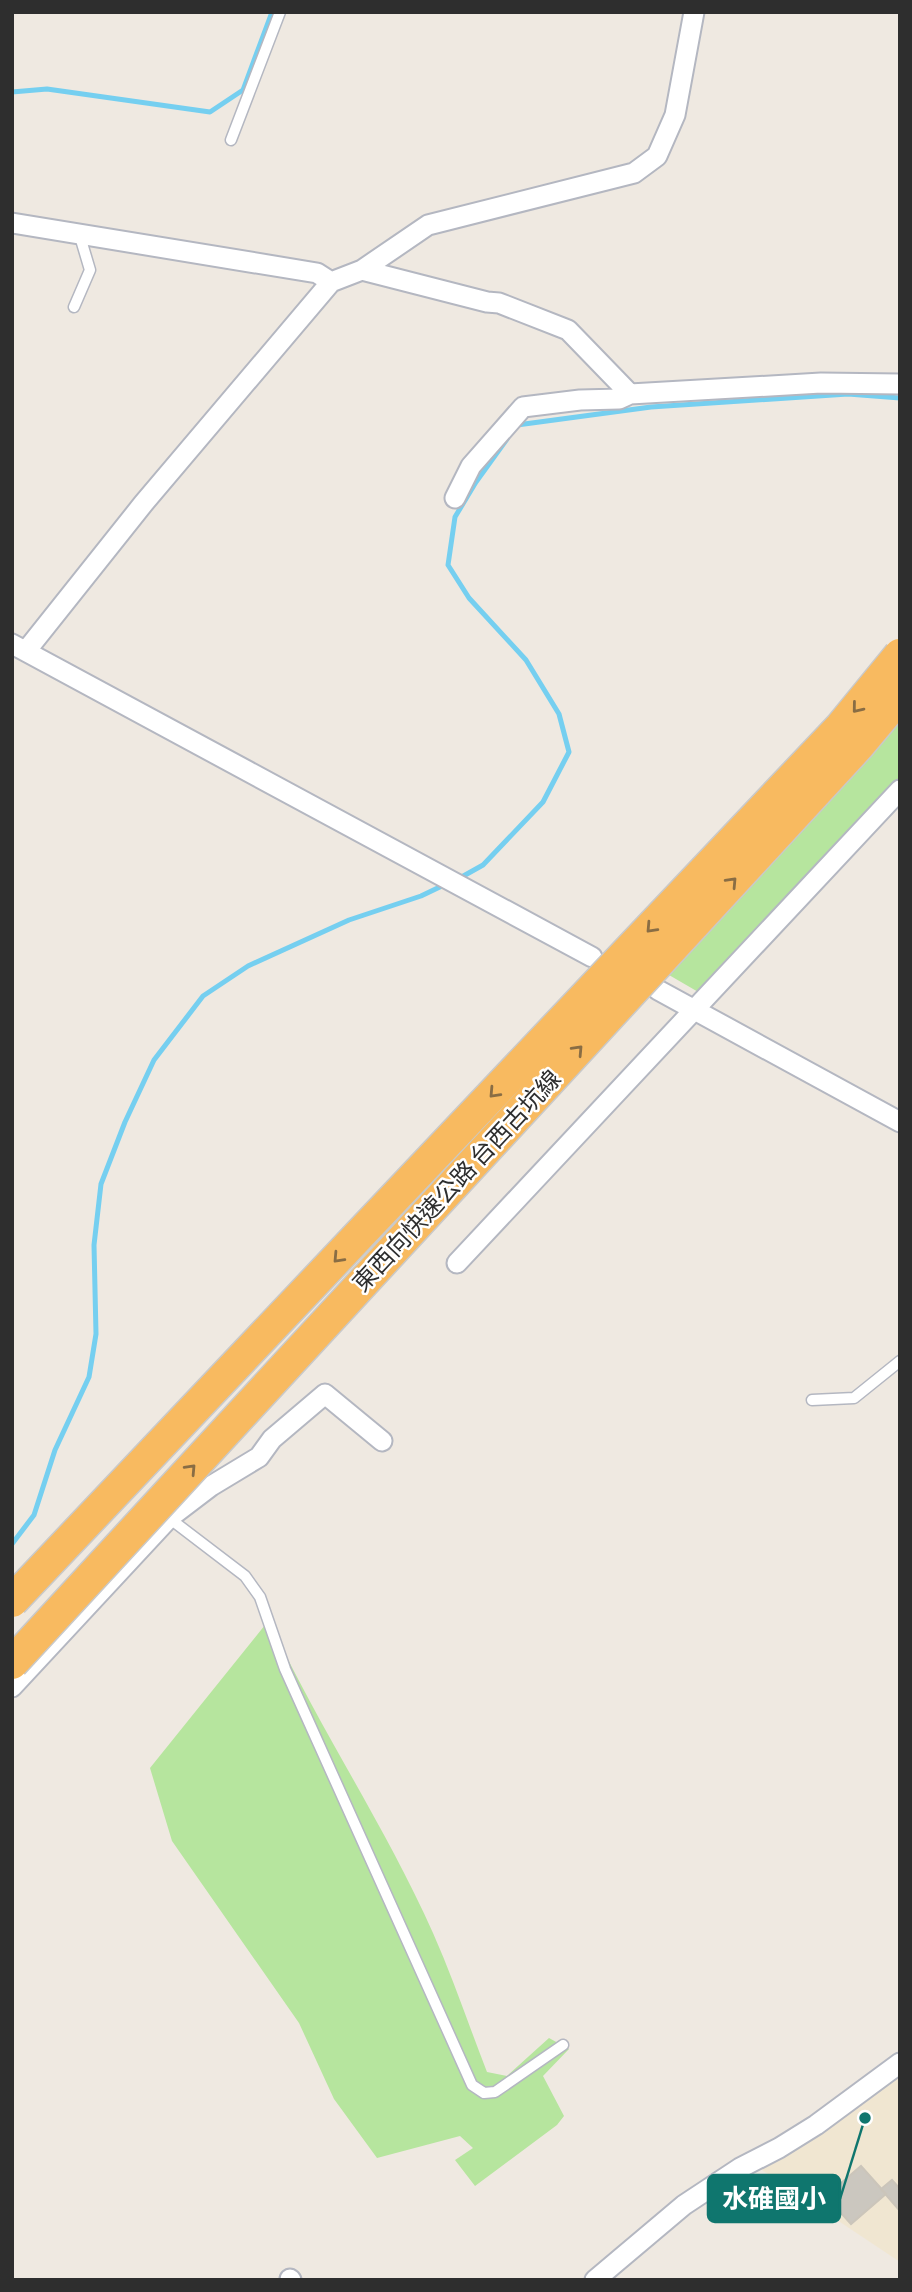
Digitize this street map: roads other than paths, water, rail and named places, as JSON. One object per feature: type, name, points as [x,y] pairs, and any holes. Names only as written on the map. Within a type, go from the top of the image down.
[{"type":"highway","name":"東西向快速公路 台西古坑線","points":[[12,1601],[841,727],[900,655]]},
{"type":"highway","name":"東西向快速公路 台西古坑線","points":[[12,1663],[848,757],[900,696]]},
{"type":"street","points":[[592,957],[19,647],[331,282],[362,270],[428,225],[634,173],[657,156],[674,115],[694,12]]},
{"type":"street","points":[[12,223],[317,273],[331,282]]},
{"type":"street","points":[[362,270],[499,303],[568,330],[630,394]]},
{"type":"street","points":[[455,498],[471,466],[523,407],[580,400],[619,399],[630,394],[821,383],[900,384]]},
{"type":"street","points":[[457,1263],[900,790]]},
{"type":"street","points":[[658,990],[900,1122]]},
{"type":"street","points":[[12,1687],[169,1518],[211,1486],[259,1457],[272,1439],[326,1394],[382,1441]]},
{"type":"street","points":[[595,2280],[684,2205],[740,2168],[779,2148],[816,2124],[900,2063]]},
{"type":"lane","points":[[231,140],[279,12]]},
{"type":"lane","points":[[74,307],[90,270],[78,232]]},
{"type":"lane","points":[[812,1400],[854,1398],[900,1361]]},
{"type":"lane","points":[[169,1518],[245,1576],[260,1597],[285,1669],[472,2085],[484,2093],[495,2092],[563,2045]]},
{"type":"waterway","points":[[12,92],[47,89],[210,112],[243,90],[272,12]]},
{"type":"waterway","points":[[517,425],[651,407],[848,394],[900,398]]},
{"type":"waterway","points":[[458,879],[483,865],[543,802],[569,752],[559,714],[526,660],[469,598],[448,565],[455,517],[507,439]]},
{"type":"waterway","points":[[12,1544],[34,1515],[55,1450],[89,1377],[96,1334],[94,1245],[101,1184],[125,1122],[154,1060],[203,996],[248,966],[349,920],[421,896],[446,884]]},
{"type":"place","name":"水碓國小","points":[[865,2118]]}]
